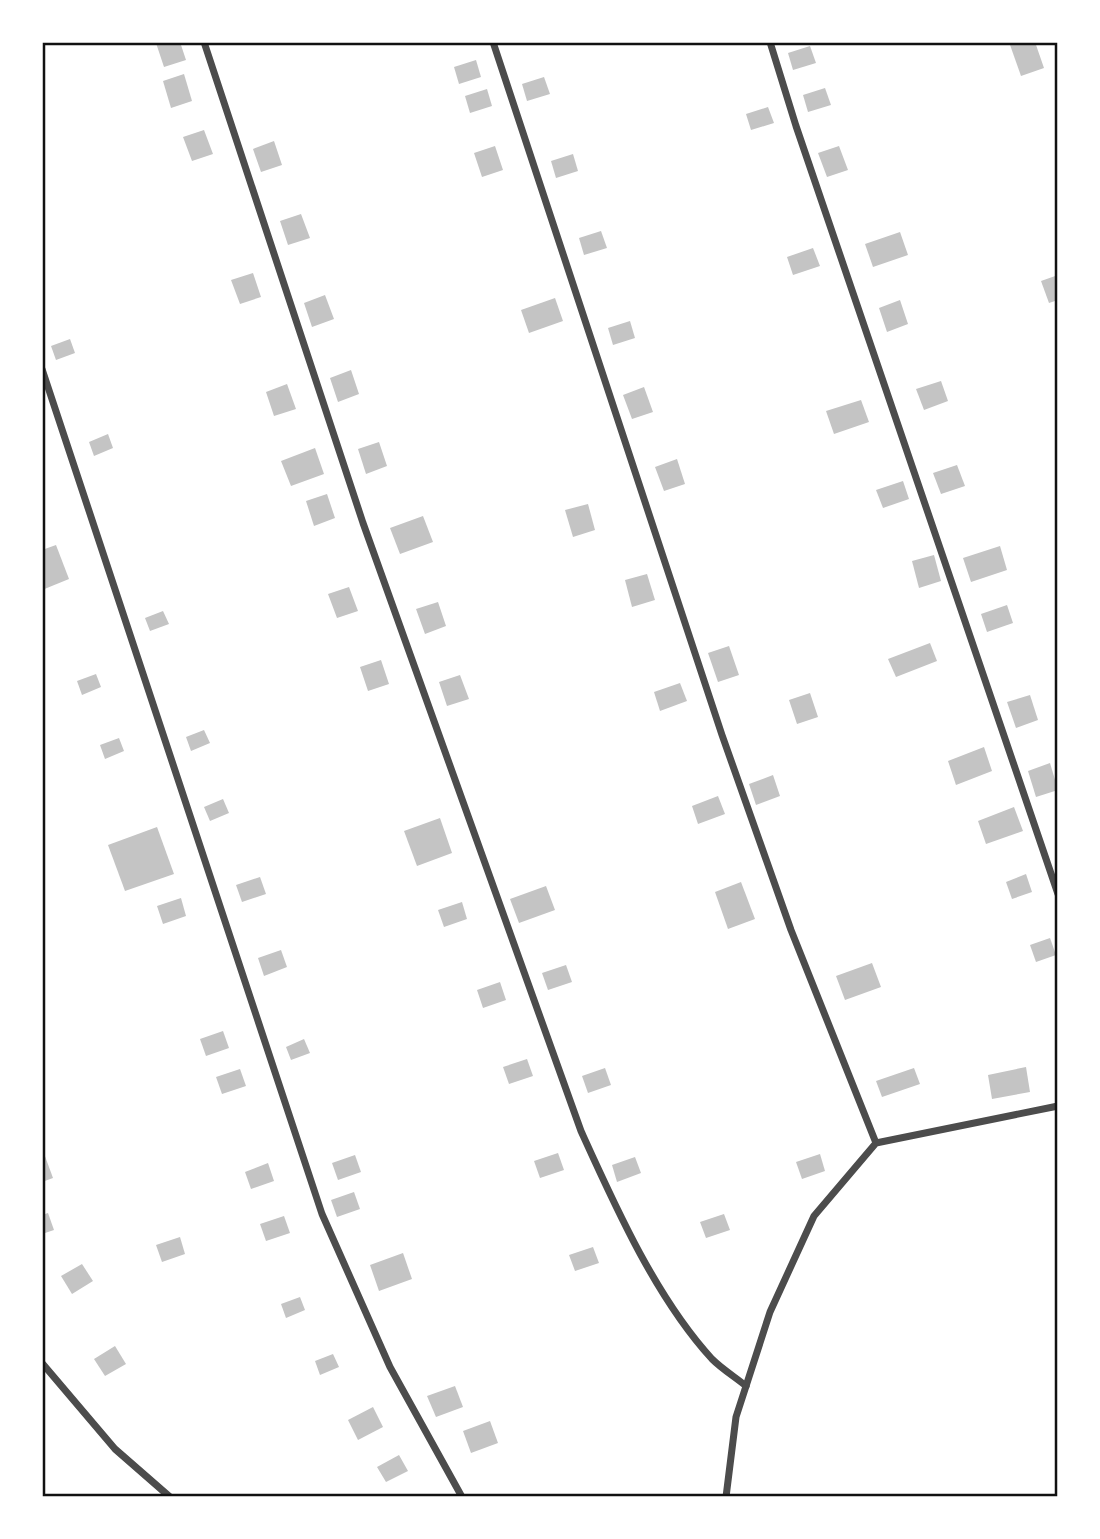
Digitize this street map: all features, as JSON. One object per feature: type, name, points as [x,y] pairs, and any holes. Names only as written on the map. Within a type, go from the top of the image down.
[{"type":"street","points":[[204,42],[363,523],[581,1131],[622,1220],[668,1299],[713,1360],[746,1386]]},
{"type":"street","points":[[493,42],[722,735],[791,930],[876,1143]]},
{"type":"street","points":[[770,42],[800,139],[1058,894]]},
{"type":"street","points":[[42,369],[322,1214],[390,1367],[462,1497]]},
{"type":"street","points":[[726,1497],[736,1417],[770,1312],[814,1216],[876,1143],[1058,1106]]},
{"type":"street","points":[[42,1363],[115,1449],[170,1497]]},
{"type":"building","points":[[180,42],[186,60],[164,67],[156,43]]},
{"type":"building","points":[[1009,42],[1035,42],[1044,68],[1021,76]]},
{"type":"building","points":[[810,46],[816,63],[793,70],[788,53]]},
{"type":"building","points":[[476,60],[481,77],[459,84],[454,67]]},
{"type":"building","points":[[184,74],[192,101],[171,108],[163,81]]},
{"type":"building","points":[[544,77],[550,94],[527,101],[522,84]]},
{"type":"building","points":[[825,88],[831,105],[808,112],[803,95]]},
{"type":"building","points":[[487,89],[492,106],[470,113],[465,96]]},
{"type":"building","points":[[768,107],[774,123],[751,130],[746,114]]},
{"type":"building","points":[[204,130],[213,154],[192,161],[183,137]]},
{"type":"building","points":[[274,141],[282,165],[261,172],[253,149]]},
{"type":"building","points":[[495,146],[503,170],[482,177],[474,153]]},
{"type":"building","points":[[839,146],[848,170],[827,177],[818,153]]},
{"type":"building","points":[[573,154],[578,171],[556,178],[551,161]]},
{"type":"building","points":[[301,214],[310,238],[288,245],[280,221]]},
{"type":"building","points":[[601,231],[607,248],[584,255],[579,238]]},
{"type":"building","points":[[900,232],[908,255],[873,267],[865,244]]},
{"type":"building","points":[[813,248],[820,266],[793,275],[787,257]]},
{"type":"building","points":[[253,273],[261,297],[240,304],[231,280]]},
{"type":"building","points":[[1058,275],[1058,300],[1049,303],[1041,281]]},
{"type":"building","points":[[325,295],[334,319],[312,327],[304,303]]},
{"type":"building","points":[[555,298],[563,321],[529,333],[521,310]]},
{"type":"building","points":[[900,300],[908,324],[887,332],[879,308]]},
{"type":"building","points":[[630,321],[635,338],[613,345],[608,328]]},
{"type":"building","points":[[70,339],[75,353],[56,360],[51,346]]},
{"type":"building","points":[[351,370],[359,394],[338,402],[330,378]]},
{"type":"building","points":[[941,381],[948,401],[924,410],[916,389]]},
{"type":"building","points":[[287,384],[296,409],[274,416],[266,392]]},
{"type":"building","points":[[644,387],[653,412],[632,419],[623,395]]},
{"type":"building","points":[[861,400],[869,422],[834,434],[826,411]]},
{"type":"building","points":[[108,434],[113,448],[94,456],[89,442]]},
{"type":"building","points":[[379,442],[387,466],[366,474],[358,449]]},
{"type":"building","points":[[315,448],[324,474],[291,486],[281,461]]},
{"type":"building","points":[[677,459],[685,484],[664,491],[655,467]]},
{"type":"building","points":[[957,465],[965,486],[941,494],[933,473]]},
{"type":"building","points":[[903,481],[909,499],[883,508],[876,490]]},
{"type":"building","points":[[327,494],[335,518],[314,526],[306,501]]},
{"type":"building","points":[[588,504],[595,530],[573,537],[565,510]]},
{"type":"building","points":[[423,516],[433,542],[400,554],[390,528]]},
{"type":"building","points":[[56,545],[69,579],[42,590],[42,550]]},
{"type":"building","points":[[1000,546],[1007,570],[971,582],[963,558]]},
{"type":"building","points":[[934,555],[941,581],[919,588],[912,561]]},
{"type":"building","points":[[647,574],[655,600],[632,607],[625,580]]},
{"type":"building","points":[[349,587],[358,611],[337,618],[328,594]]},
{"type":"building","points":[[438,602],[446,626],[425,634],[416,609]]},
{"type":"building","points":[[1007,605],[1013,623],[987,632],[981,614]]},
{"type":"building","points":[[163,611],[169,624],[150,631],[145,618]]},
{"type":"building","points":[[930,643],[937,661],[896,677],[888,659]]},
{"type":"building","points":[[729,646],[739,675],[718,682],[708,653]]},
{"type":"building","points":[[381,660],[389,684],[368,691],[360,667]]},
{"type":"building","points":[[96,674],[101,687],[82,695],[77,681]]},
{"type":"building","points":[[460,675],[469,699],[447,706],[439,682]]},
{"type":"building","points":[[680,683],[687,701],[660,711],[654,692]]},
{"type":"building","points":[[810,693],[818,717],[797,724],[789,700]]},
{"type":"building","points":[[1030,695],[1038,720],[1016,728],[1007,702]]},
{"type":"building","points":[[204,730],[210,743],[191,751],[186,737]]},
{"type":"building","points":[[119,738],[124,751],[105,759],[100,745]]},
{"type":"building","points":[[984,747],[992,771],[956,785],[948,761]]},
{"type":"building","points":[[1050,763],[1058,790],[1036,797],[1028,771]]},
{"type":"building","points":[[773,775],[780,796],[756,805],[749,784]]},
{"type":"building","points":[[718,796],[725,814],[698,824],[692,806]]},
{"type":"building","points":[[223,799],[229,813],[210,821],[204,807]]},
{"type":"building","points":[[1014,807],[1023,831],[986,844],[978,821]]},
{"type":"building","points":[[440,818],[452,853],[417,866],[404,831]]},
{"type":"building","points":[[157,827],[174,874],[125,891],[108,845]]},
{"type":"building","points":[[1026,874],[1032,892],[1012,899],[1006,882]]},
{"type":"building","points":[[260,877],[266,894],[242,902],[236,885]]},
{"type":"building","points":[[741,882],[755,919],[728,929],[715,892]]},
{"type":"building","points":[[546,886],[555,910],[519,923],[510,899]]},
{"type":"building","points":[[181,898],[186,916],[163,924],[157,906]]},
{"type":"building","points":[[462,902],[467,919],[444,927],[438,910]]},
{"type":"building","points":[[1050,938],[1056,955],[1036,962],[1030,945]]},
{"type":"building","points":[[281,950],[287,967],[264,976],[258,958]]},
{"type":"building","points":[[872,963],[881,987],[845,1000],[836,976]]},
{"type":"building","points":[[566,965],[572,982],[548,990],[542,973]]},
{"type":"building","points":[[500,982],[506,1000],[483,1008],[477,990]]},
{"type":"building","points":[[223,1031],[229,1048],[206,1056],[200,1039]]},
{"type":"building","points":[[304,1039],[310,1053],[291,1060],[286,1047]]},
{"type":"building","points":[[527,1059],[533,1076],[509,1084],[503,1067]]},
{"type":"building","points":[[1026,1067],[1030,1092],[992,1099],[988,1075]]},
{"type":"building","points":[[605,1068],[611,1085],[588,1093],[582,1076]]},
{"type":"building","points":[[914,1068],[920,1084],[882,1097],[876,1081]]},
{"type":"building","points":[[240,1069],[246,1086],[222,1094],[216,1077]]},
{"type":"building","points":[[42,1148],[53,1178],[42,1182]]},
{"type":"building","points":[[558,1153],[564,1170],[540,1178],[534,1161]]},
{"type":"building","points":[[820,1154],[825,1171],[802,1179],[796,1162]]},
{"type":"building","points":[[355,1155],[361,1172],[338,1180],[332,1163]]},
{"type":"building","points":[[635,1157],[641,1173],[617,1182],[612,1165]]},
{"type":"building","points":[[268,1163],[274,1181],[251,1189],[245,1172]]},
{"type":"building","points":[[354,1192],[360,1209],[337,1217],[331,1200]]},
{"type":"building","points":[[48,1213],[54,1230],[42,1234],[42,1215]]},
{"type":"building","points":[[724,1214],[730,1230],[706,1238],[700,1222]]},
{"type":"building","points":[[284,1216],[290,1233],[266,1241],[260,1224]]},
{"type":"building","points":[[180,1237],[185,1254],[162,1262],[156,1245]]},
{"type":"building","points":[[593,1247],[599,1263],[575,1271],[569,1255]]},
{"type":"building","points":[[403,1253],[412,1279],[379,1291],[370,1265]]},
{"type":"building","points":[[82,1264],[93,1281],[72,1294],[61,1276]]},
{"type":"building","points":[[300,1297],[305,1310],[286,1318],[281,1304]]},
{"type":"building","points":[[115,1346],[126,1364],[105,1376],[94,1359]]},
{"type":"building","points":[[333,1354],[339,1367],[320,1375],[315,1361]]},
{"type":"building","points":[[455,1386],[463,1407],[436,1417],[427,1396]]},
{"type":"building","points":[[373,1407],[383,1427],[358,1440],[348,1420]]},
{"type":"building","points":[[490,1421],[498,1443],[471,1453],[463,1431]]},
{"type":"building","points":[[399,1455],[408,1471],[386,1482],[377,1467]]}]
